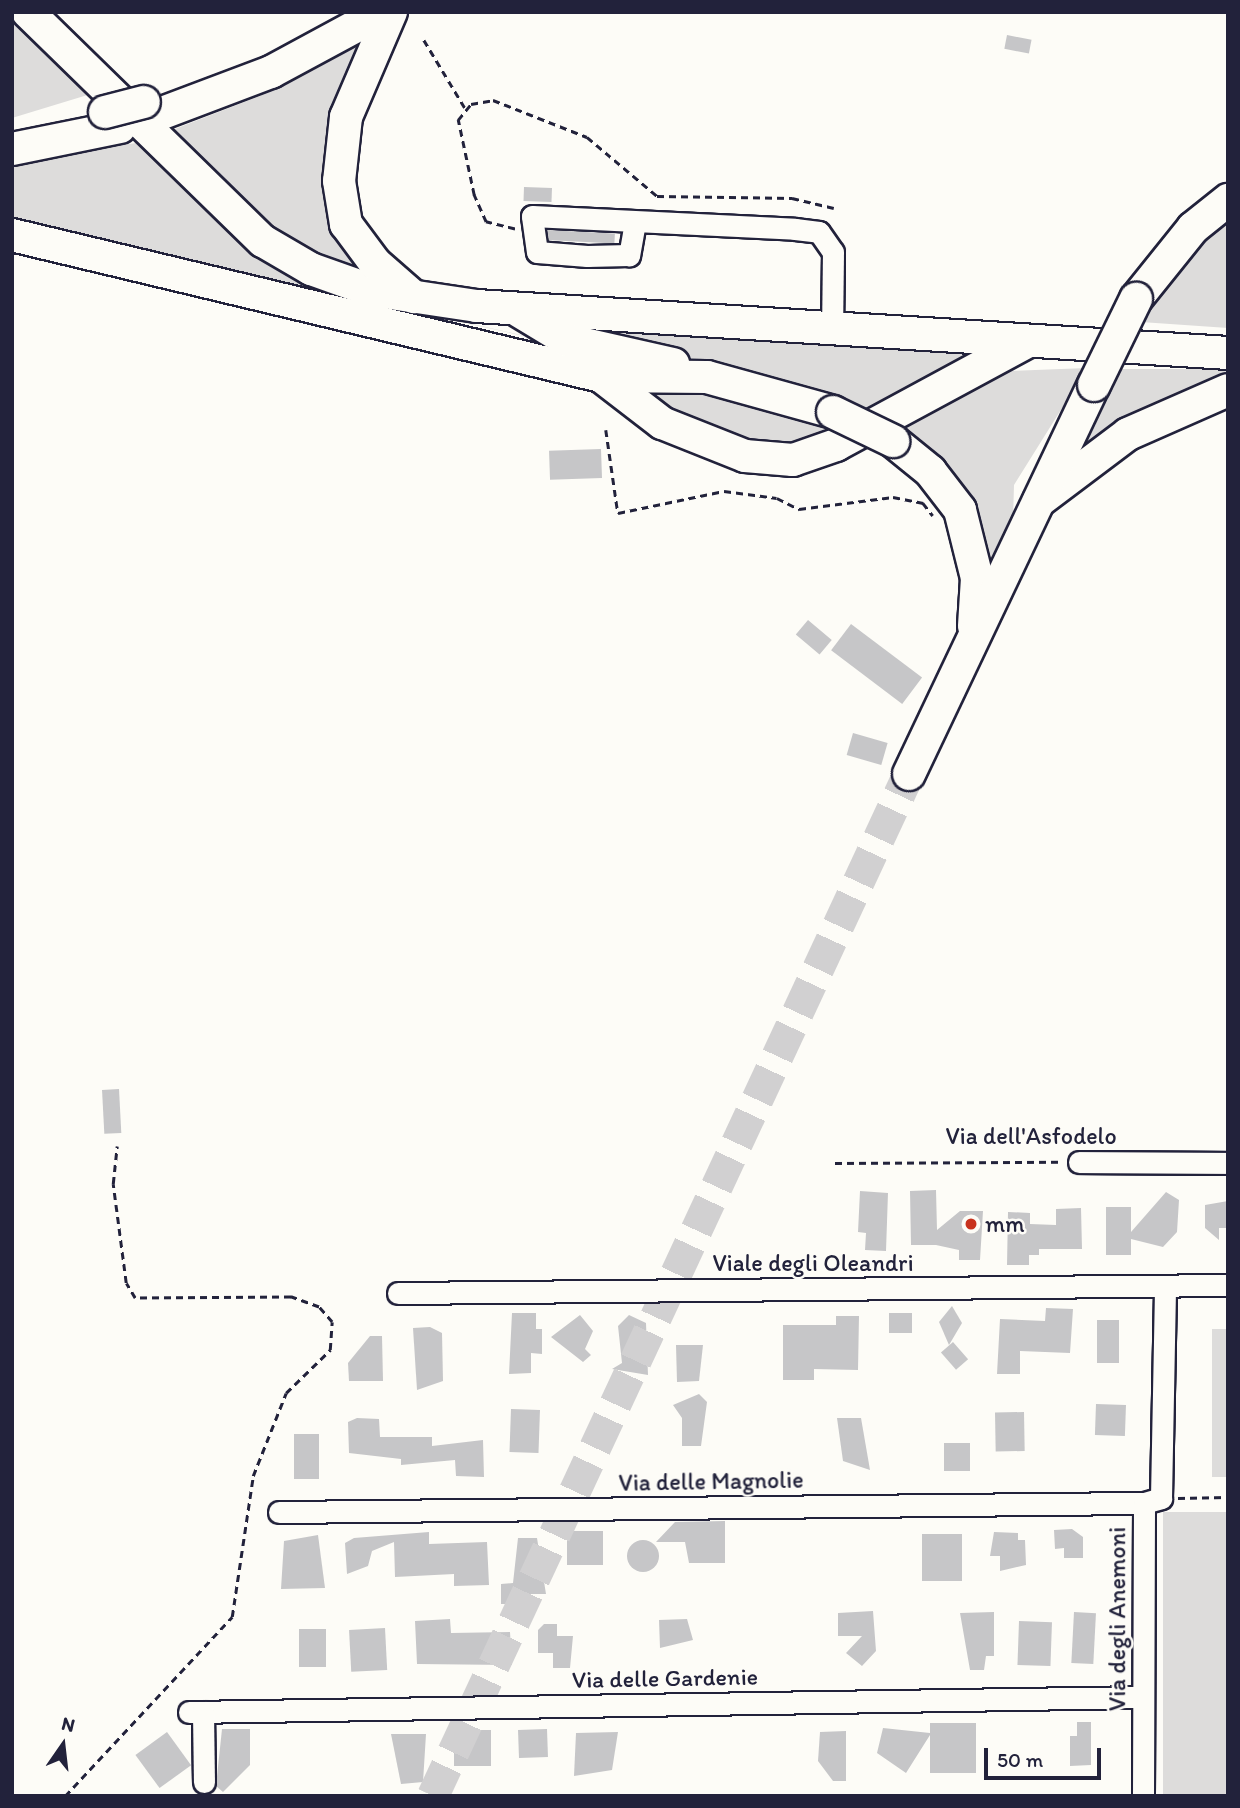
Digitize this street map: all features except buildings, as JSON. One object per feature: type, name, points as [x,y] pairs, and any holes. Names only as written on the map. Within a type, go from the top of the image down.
[{"type":"highway","points":[[28,12],[263,241],[312,269],[415,298],[514,308],[1228,353]]},
{"type":"highway","points":[[151,109],[357,12]]},
{"type":"highway","points":[[12,149],[271,72],[382,12]]},
{"type":"highway","points":[[391,12],[346,117],[339,181],[346,224],[375,263],[415,298]]},
{"type":"highway","points":[[12,130],[113,119]]},
{"type":"highway","points":[[909,774],[1136,299],[1193,228],[1228,200]]},
{"type":"highway","points":[[12,235],[601,376],[708,377]]},
{"type":"highway","points":[[514,308],[566,340],[833,412],[893,441],[930,471],[960,510],[977,578],[973,640]]},
{"type":"highway","points":[[601,376],[662,423],[745,456],[793,460],[836,445],[1029,340]]},
{"type":"highway","points":[[1039,501],[1128,434],[1228,390]]},
{"type":"street","points":[[635,222],[629,255],[587,256],[537,252],[532,216],[819,232],[833,252],[832,329]]},
{"type":"street","name":"Via dell'Asfodelo","points":[[1079,1162],[1228,1163]]},
{"type":"street","name":"Viale degli Oleandri","points":[[398,1293],[1228,1285]]},
{"type":"street","name":"Via degli Anemoni","points":[[1143,1796],[1142,1697],[1165,1287]]},
{"type":"street","name":"Via delle Magnolie","points":[[279,1511],[1152,1501]]},
{"type":"street","name":"Via delle Gardenie","points":[[199,1781],[195,1712],[1142,1697]]},
{"type":"path","points":[[424,40],[465,108]]},
{"type":"path","points":[[532,216],[512,231],[486,222],[459,143],[458,120],[465,108],[493,100],[587,136],[657,196],[792,198],[834,208]]},
{"type":"path","points":[[606,430],[618,513],[724,491],[777,498],[799,509],[893,497],[923,503],[938,522]]},
{"type":"path","points":[[65,1796],[232,1617],[254,1476],[286,1393],[330,1350],[332,1322],[319,1307],[291,1297],[135,1298],[126,1283],[113,1184],[117,1146]]},
{"type":"path","name":"Via dell'Asfodelo","points":[[835,1163],[1079,1162]]},
{"type":"path","points":[[1152,1501],[1228,1497]]},
{"type":"shaded area","points":[[12,12],[17,12],[94,93],[12,118]]},
{"type":"shaded area","points":[[372,30],[327,151],[374,278],[284,241],[162,134],[260,96]]},
{"type":"shaded area","points":[[143,142],[223,224],[267,255],[393,306],[561,344],[12,224],[12,161]]},
{"type":"shaded area","points":[[1228,213],[1228,328],[1141,322],[1163,285]]},
{"type":"shaded area","points":[[556,327],[986,350],[865,414]]},
{"type":"shaded area","points":[[1087,368],[1014,485],[1013,520],[985,578],[890,430],[1007,371]]},
{"type":"shaded area","points":[[1121,369],[1228,369],[1228,379],[1145,411],[1069,469]]},
{"type":"shaded area","points":[[640,385],[749,400],[849,427],[820,440],[773,447],[715,432],[642,394]]},
{"type":"shaded area","points":[[1212,1329],[1228,1329],[1228,1477],[1212,1477]]},
{"type":"shaded area","points":[[1163,1512],[1228,1512],[1228,1796],[1163,1796]]},
{"type":"tunnel","points":[[433,1796],[909,774]]},
{"type":"place","name":"mm","points":[[971,1224]]}]
